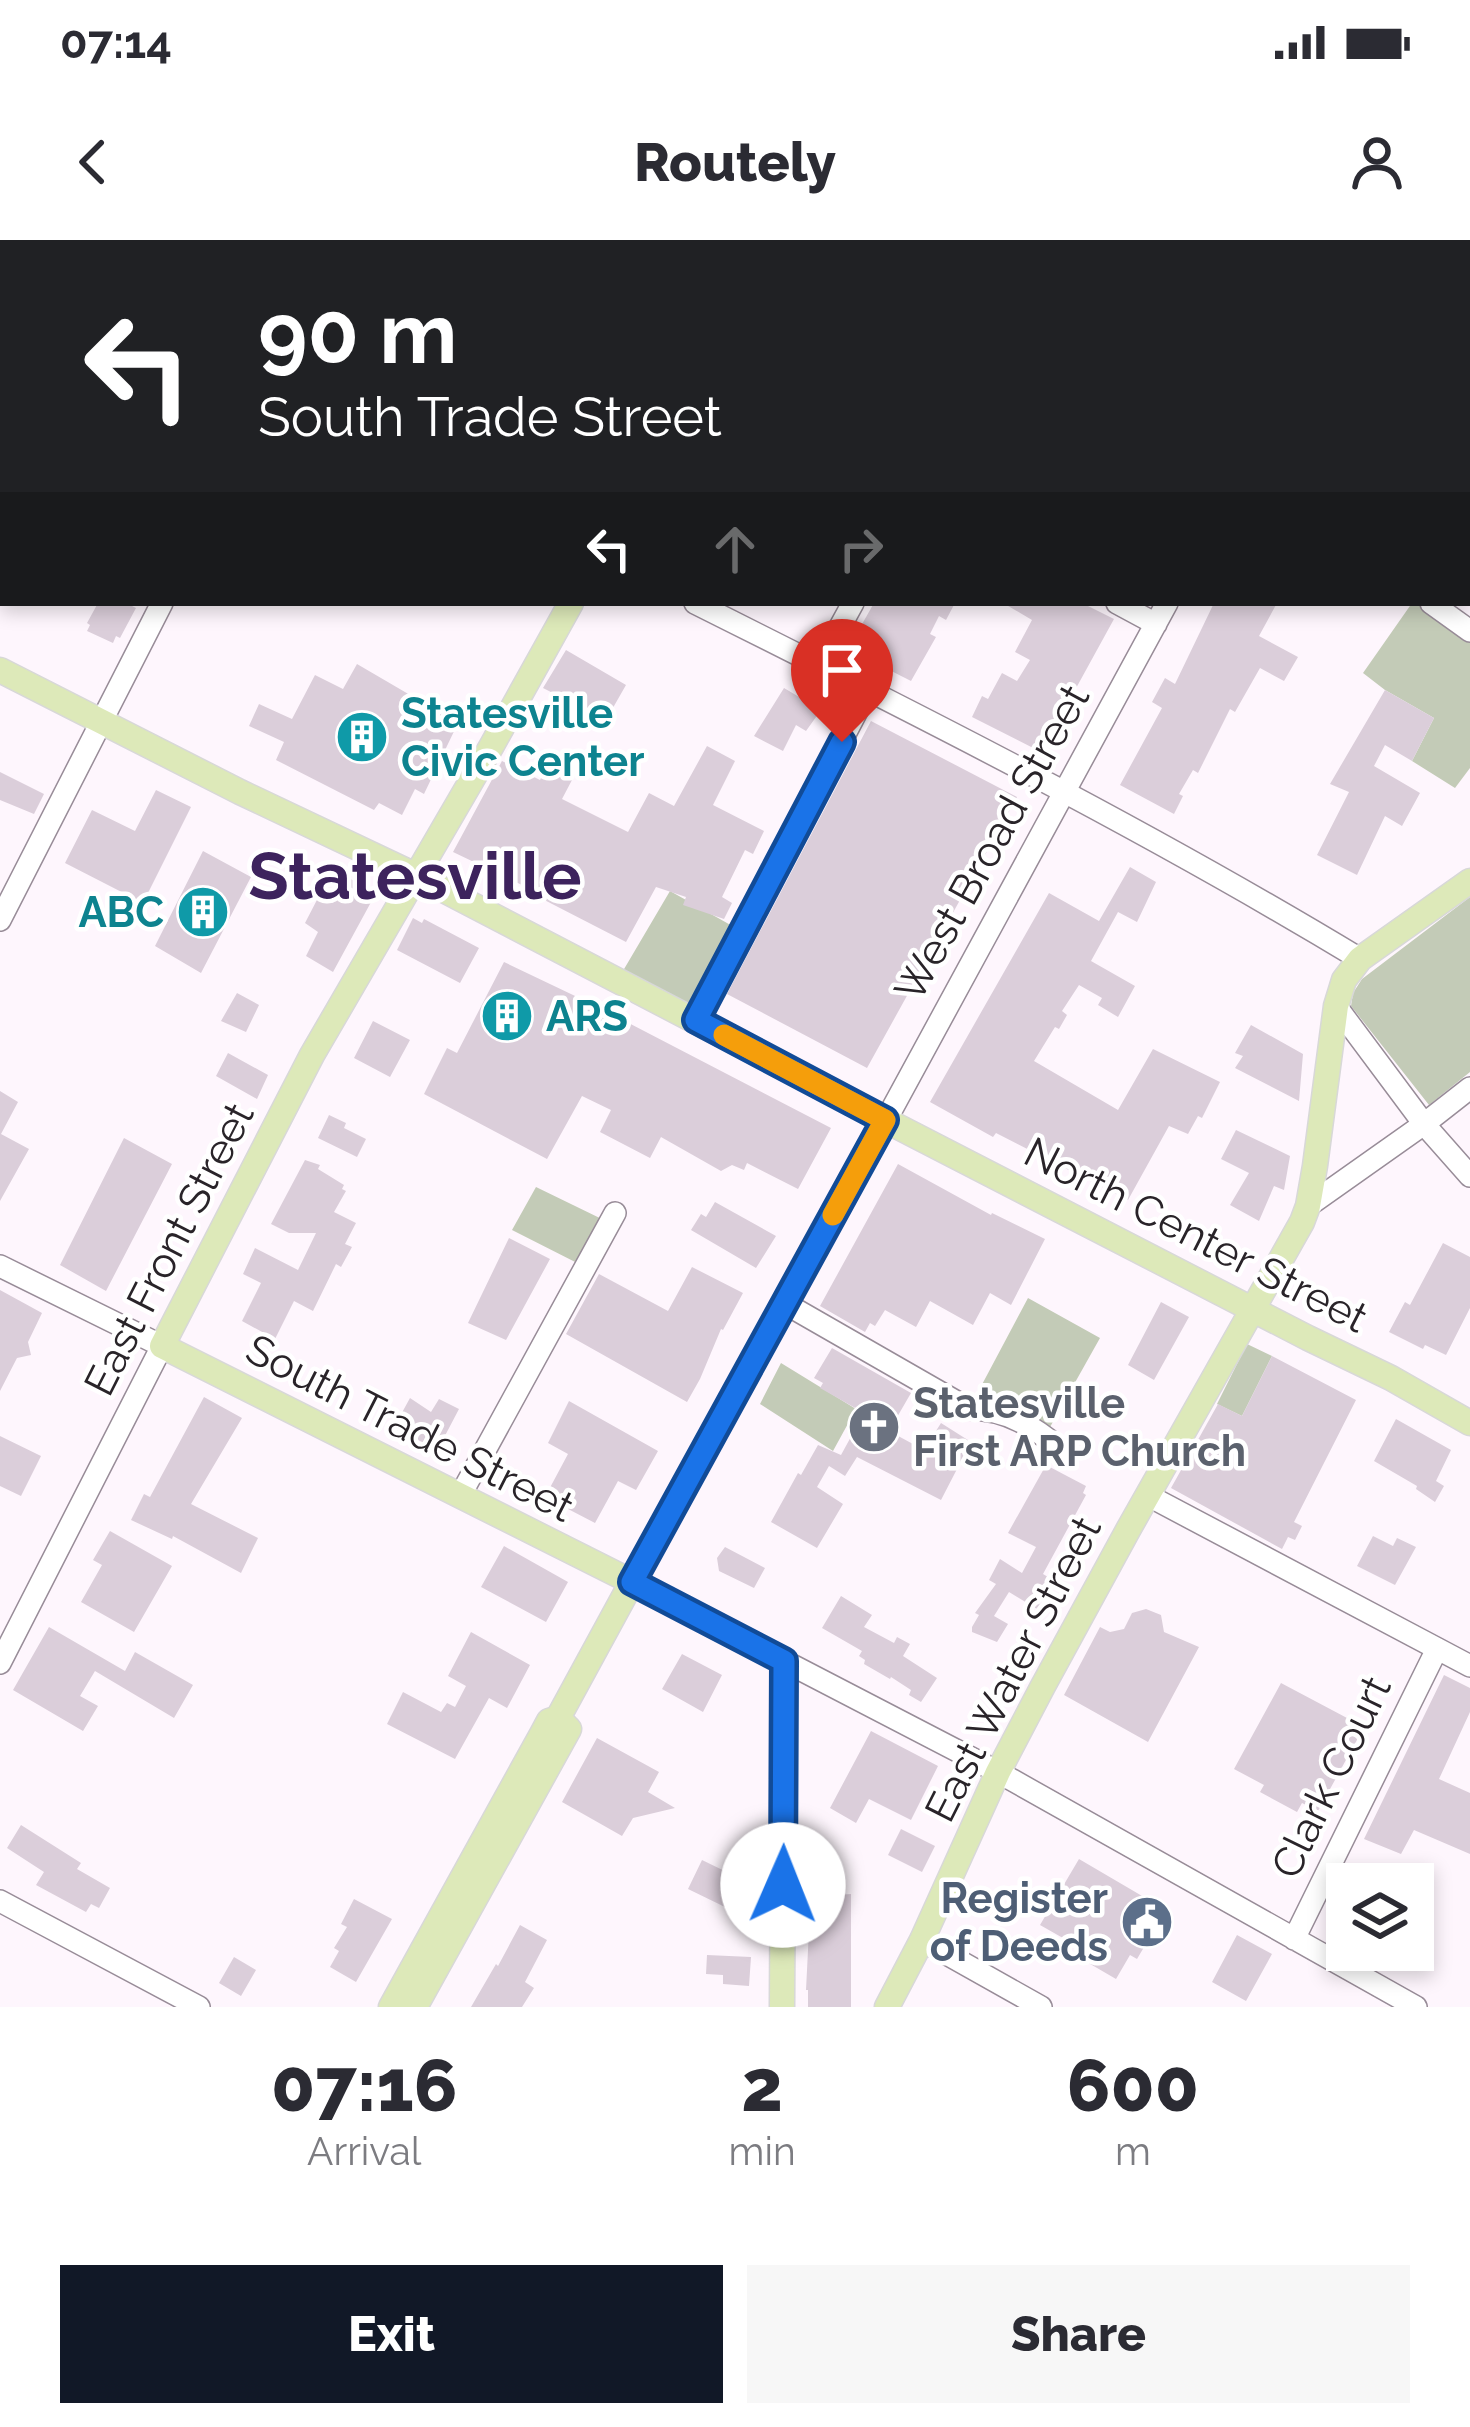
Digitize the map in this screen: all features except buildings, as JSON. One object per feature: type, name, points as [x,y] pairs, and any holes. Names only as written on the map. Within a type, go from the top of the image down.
[{"type":"main road","name":"East Front Street","points":[[161,1346],[312,1054],[569,606]]},
{"type":"main road","name":"North Center Street","points":[[0,670],[415,875],[1470,1423]]},
{"type":"main road","points":[[1360,959],[1470,881]]},
{"type":"main road","name":"East Water Street","points":[[887,2007],[998,1772],[1127,1530],[1302,1222],[1336,1006],[1344,980],[1360,959]]},
{"type":"main road","name":"South Trade Street","points":[[161,1346],[784,1661]]},
{"type":"main road","points":[[391,2007],[569,1729],[559,1718],[632,1582]]},
{"type":"main road","points":[[782,2007],[784,1661]]},
{"type":"main road","points":[[415,2007],[480,1867]]},
{"type":"street","points":[[0,920],[161,606]]},
{"type":"street","points":[[701,606],[1063,794],[1360,959]]},
{"type":"street","points":[[818,667],[851,606]]},
{"type":"street","points":[[1123,606],[1156,624]]},
{"type":"street","name":"West Broad Street","points":[[632,1582],[1165,606]]},
{"type":"street","points":[[1435,606],[1470,631]]},
{"type":"street","points":[[696,1020],[868,690]]},
{"type":"street","points":[[1336,1006],[1424,1124],[1470,1176]]},
{"type":"street","points":[[1308,1206],[1470,1088]]},
{"type":"street","points":[[460,1496],[615,1213]]},
{"type":"street","name":"South Trade Street","points":[[0,1266],[161,1346]]},
{"type":"street","points":[[787,1304],[969,1409],[995,1409],[1054,1444]]},
{"type":"street","name":"East Front Street","points":[[0,1663],[161,1346]]},
{"type":"street","points":[[1149,1496],[1470,1666]]},
{"type":"street","name":"Clark Court","points":[[1294,1939],[1437,1649]]},
{"type":"street","points":[[784,1661],[998,1772],[1416,2007]]},
{"type":"street","points":[[0,1900],[199,2007]]},
{"type":"street","points":[[922,1940],[1041,2007]]},
{"type":"green space","points":[[1410,606],[1435,606],[1470,631],[1470,768],[1455,788],[1412,761],[1434,718],[1363,673]]},
{"type":"green space","points":[[670,891],[743,932],[696,1020],[617,981]]},
{"type":"green space","points":[[1470,897],[1470,1072],[1429,1105],[1351,1006],[1353,993],[1362,979]]},
{"type":"green space","points":[[536,1187],[610,1223],[585,1267],[512,1230]]},
{"type":"green space","points":[[1028,1298],[1100,1338],[1045,1436],[969,1409]]},
{"type":"green space","points":[[1247,1344],[1272,1356],[1242,1416],[1217,1404]]},
{"type":"green space","points":[[781,1363],[856,1409],[833,1451],[760,1404]]},
{"type":"slow traffic","points":[[724,1035],[885,1120],[833,1215]]},
{"type":"place","name":"Statesville Civic Center","points":[[362,737]]},
{"type":"place","name":"ABC","points":[[203,912]]},
{"type":"place","name":"ARS","points":[[507,1016]]},
{"type":"place","name":"Statesville First ARP Church","points":[[874,1427]]},
{"type":"place","name":"Register of Deeds","points":[[1147,1922]]},
{"type":"district","name":"Statesville","points":[[415,875]]},
{"type":"route","points":[[783,1885],[784,1661],[632,1582],[885,1120],[696,1020],[842,742]]}]
